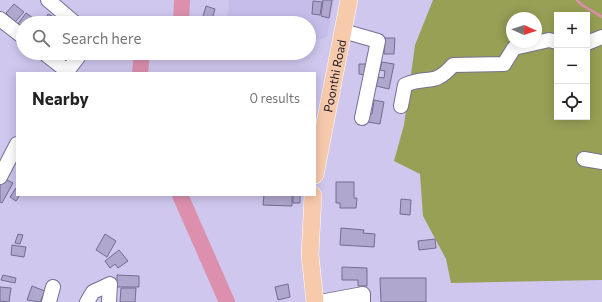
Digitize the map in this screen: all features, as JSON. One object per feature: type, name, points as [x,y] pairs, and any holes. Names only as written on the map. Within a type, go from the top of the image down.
[{"type":"main road","name":"Poonthi Road","points":[[316,170],[350,0]]},
{"type":"main road","points":[[313,196],[310,255],[315,302]]},
{"type":"street","points":[[48,0],[67,16]]},
{"type":"street","points":[[0,19],[16,32]]},
{"type":"street","points":[[344,32],[378,41],[362,118]]},
{"type":"street","points":[[590,42],[602,37]]},
{"type":"street","points":[[401,106],[405,85],[417,80],[429,81],[443,76],[453,65],[504,64],[514,48],[548,40],[554,41]]},
{"type":"street","points":[[52,60],[66,72],[75,60]]},
{"type":"street","points":[[0,177],[16,146]]},
{"type":"street","points":[[584,159],[602,162]]},
{"type":"street","points":[[87,302],[93,292],[110,284],[109,302]]},
{"type":"street","points":[[49,302],[54,287]]},
{"type":"street","points":[[320,302],[363,294],[363,302]]},
{"type":"shaded area","points":[[229,0],[334,0],[327,37],[316,40],[316,16],[228,16]]},
{"type":"green space","points":[[433,0],[602,0],[602,280],[451,283],[446,259],[423,216],[420,174],[394,161],[404,125],[415,45]]},
{"type":"building","points":[[323,0],[332,0],[329,18],[321,16]]},
{"type":"building","points":[[313,1],[322,2],[320,15],[312,14]]},
{"type":"building","points":[[14,4],[24,12],[20,16],[16,16],[15,22],[6,13]]},
{"type":"building","points":[[206,6],[215,9],[213,16],[203,16]]},
{"type":"building","points":[[385,38],[395,38],[394,54],[384,54]]},
{"type":"building","points":[[382,62],[394,64],[389,89],[376,86],[378,77],[384,78],[385,71],[380,70]]},
{"type":"building","points":[[359,64],[366,64],[365,75],[359,74]]},
{"type":"building","points":[[374,100],[384,102],[380,124],[368,122],[369,114],[372,114]]},
{"type":"building","points":[[3,178],[13,183],[2,203],[0,202],[0,184]]},
{"type":"building","points":[[336,182],[354,182],[354,198],[357,198],[356,208],[340,208],[340,203],[336,203]]},
{"type":"building","points":[[16,188],[16,196],[19,196],[16,201],[10,197]]},
{"type":"building","points":[[264,196],[292,196],[292,206],[263,205]]},
{"type":"building","points":[[293,196],[300,196],[300,203],[293,203]]},
{"type":"building","points":[[401,199],[411,200],[410,215],[400,214]]},
{"type":"building","points":[[341,228],[364,230],[363,233],[375,234],[374,247],[340,245]]},
{"type":"building","points":[[18,234],[23,235],[20,244],[15,243]]},
{"type":"building","points":[[105,234],[116,241],[107,257],[96,250]]},
{"type":"building","points":[[435,239],[436,248],[419,250],[418,241]]},
{"type":"building","points":[[12,245],[26,247],[24,257],[11,255]]},
{"type":"building","points":[[119,250],[128,261],[118,268],[115,264],[110,268],[105,261]]},
{"type":"building","points":[[342,267],[367,268],[367,286],[358,286],[358,280],[342,280]]},
{"type":"building","points":[[3,275],[16,278],[15,283],[1,280]]},
{"type":"building","points":[[117,275],[139,276],[139,287],[117,287]]},
{"type":"building","points":[[380,278],[426,278],[426,302],[381,302]]},
{"type":"building","points":[[288,284],[290,297],[278,300],[275,287]]},
{"type":"building","points":[[32,286],[45,291],[40,302],[27,300]]},
{"type":"building","points":[[0,287],[11,288],[9,302],[0,301]]},
{"type":"building","points":[[121,288],[136,288],[135,302],[120,302]]},
{"type":"waterway","points":[[181,16],[182,0]]},
{"type":"waterway","points":[[577,0],[582,5],[602,17]]},
{"type":"waterway","points":[[140,72],[141,60]]},
{"type":"waterway","points":[[180,196],[227,302]]}]
